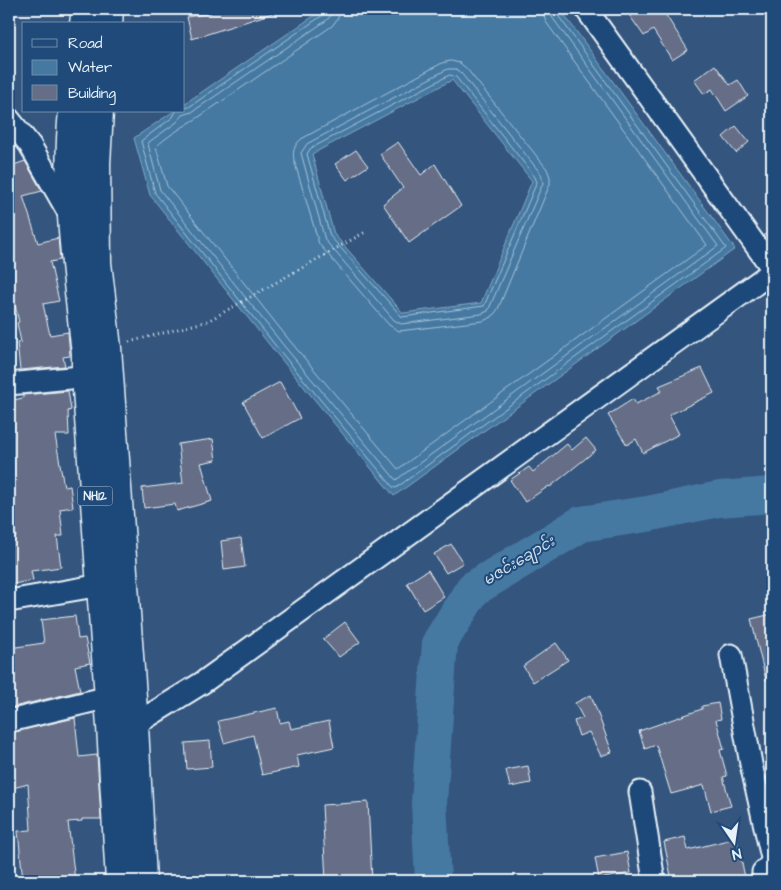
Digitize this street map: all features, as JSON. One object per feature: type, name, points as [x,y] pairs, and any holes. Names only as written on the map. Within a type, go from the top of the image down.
[{"type":"highway","points":[[84,22],[86,9]]},
{"type":"highway","points":[[108,22],[109,9]]},
{"type":"highway","name":"NH12","points":[[73,112],[70,138],[71,218],[86,353],[97,375],[134,725],[142,881]]},
{"type":"highway","name":"NH12","points":[[99,112],[96,163],[97,263],[107,348],[97,375],[101,585],[120,881]]},
{"type":"street","points":[[586,9],[772,268]]},
{"type":"street","points":[[9,119],[30,145],[71,218]]},
{"type":"street","points":[[134,725],[202,683],[772,272]]},
{"type":"street","points":[[9,384],[97,375]]},
{"type":"street","points":[[9,601],[101,585]]},
{"type":"street","points":[[731,655],[750,764],[772,858]]},
{"type":"street","points":[[9,721],[109,697]]},
{"type":"street","points":[[640,792],[654,881]]},
{"type":"street","points":[[764,881],[763,872],[772,864]]},
{"type":"path","points":[[107,348],[208,322],[367,231]]},
{"type":"water","points":[[324,9],[560,9],[735,249],[394,496],[276,353],[150,195],[134,138],[173,112],[185,112],[185,103]],"holes":[[[452,80],[532,181],[481,303],[403,313],[334,234],[312,154]]]},
{"type":"building","points":[[210,9],[276,9],[276,12],[192,39],[187,17],[211,13]]},
{"type":"building","points":[[625,9],[662,9],[688,50],[672,60],[653,30],[644,36]]},
{"type":"building","points":[[715,65],[730,85],[738,80],[748,96],[726,111],[712,89],[704,94],[694,80]]},
{"type":"building","points":[[736,126],[749,142],[736,153],[723,137]]},
{"type":"building","points":[[398,142],[421,175],[435,164],[461,206],[409,243],[383,204],[403,188],[380,154]]},
{"type":"building","points":[[356,150],[368,166],[347,180],[335,164]]},
{"type":"building","points":[[25,161],[42,191],[23,196],[38,243],[58,238],[60,260],[50,262],[59,301],[43,304],[50,335],[68,332],[70,356],[63,357],[65,366],[20,370],[17,343],[21,342],[17,323],[19,322],[10,284],[14,283],[9,254],[9,162],[12,162],[14,165]]},
{"type":"building","points":[[702,368],[714,393],[669,415],[679,434],[643,453],[636,439],[627,445],[608,415],[633,399],[636,404],[662,391],[659,386]]},
{"type":"building","points":[[280,382],[300,418],[263,438],[243,402]]},
{"type":"building","points":[[68,391],[71,410],[68,411],[69,435],[55,435],[64,487],[70,486],[73,507],[60,509],[63,536],[57,536],[61,567],[31,571],[33,580],[9,585],[9,539],[16,537],[9,505],[9,401],[23,398],[23,395]]},
{"type":"building","points":[[586,438],[596,450],[550,487],[525,502],[510,480],[529,467],[533,472],[567,444],[572,450]]},
{"type":"building","points":[[213,439],[216,460],[201,463],[212,501],[177,511],[175,504],[144,508],[142,488],[183,483],[178,444]]},
{"type":"building","points":[[241,538],[245,567],[224,570],[221,541]]},
{"type":"building","points":[[451,544],[463,563],[446,573],[434,554]]},
{"type":"building","points":[[428,570],[444,597],[423,610],[407,583]]},
{"type":"building","points":[[772,614],[772,680],[766,680],[751,619]]},
{"type":"building","points":[[75,616],[78,639],[85,638],[90,663],[75,666],[80,691],[9,708],[9,648],[44,643],[41,620]]},
{"type":"building","points":[[345,622],[360,642],[339,657],[323,639]]},
{"type":"building","points":[[556,643],[568,660],[533,682],[523,666]]},
{"type":"building","points":[[591,695],[612,752],[601,756],[589,732],[579,736],[574,721],[583,718],[575,703]]},
{"type":"building","points":[[718,703],[721,719],[716,720],[724,749],[720,750],[727,776],[723,777],[731,806],[711,811],[704,785],[671,794],[656,745],[645,749],[639,731],[702,709],[702,706]]},
{"type":"building","points":[[277,708],[280,723],[289,721],[291,729],[329,721],[334,747],[297,755],[299,767],[262,775],[253,735],[224,743],[218,721]]},
{"type":"building","points":[[75,718],[79,757],[97,755],[101,819],[82,819],[82,821],[68,822],[75,881],[23,881],[18,831],[31,830],[28,784],[9,789],[9,733]]},
{"type":"building","points":[[210,741],[212,767],[187,769],[185,743]]},
{"type":"building","points":[[528,766],[531,783],[510,787],[506,770]]},
{"type":"building","points":[[368,802],[372,881],[326,881],[322,805]]},
{"type":"building","points":[[685,837],[688,850],[736,838],[746,881],[672,881],[664,842]]},
{"type":"building","points":[[627,852],[631,873],[599,879],[595,858]]},
{"type":"waterway","name":"မဇင်းချောင်း","points":[[433,881],[429,803],[440,642],[473,589],[581,524],[647,514],[719,499],[772,495]]}]
